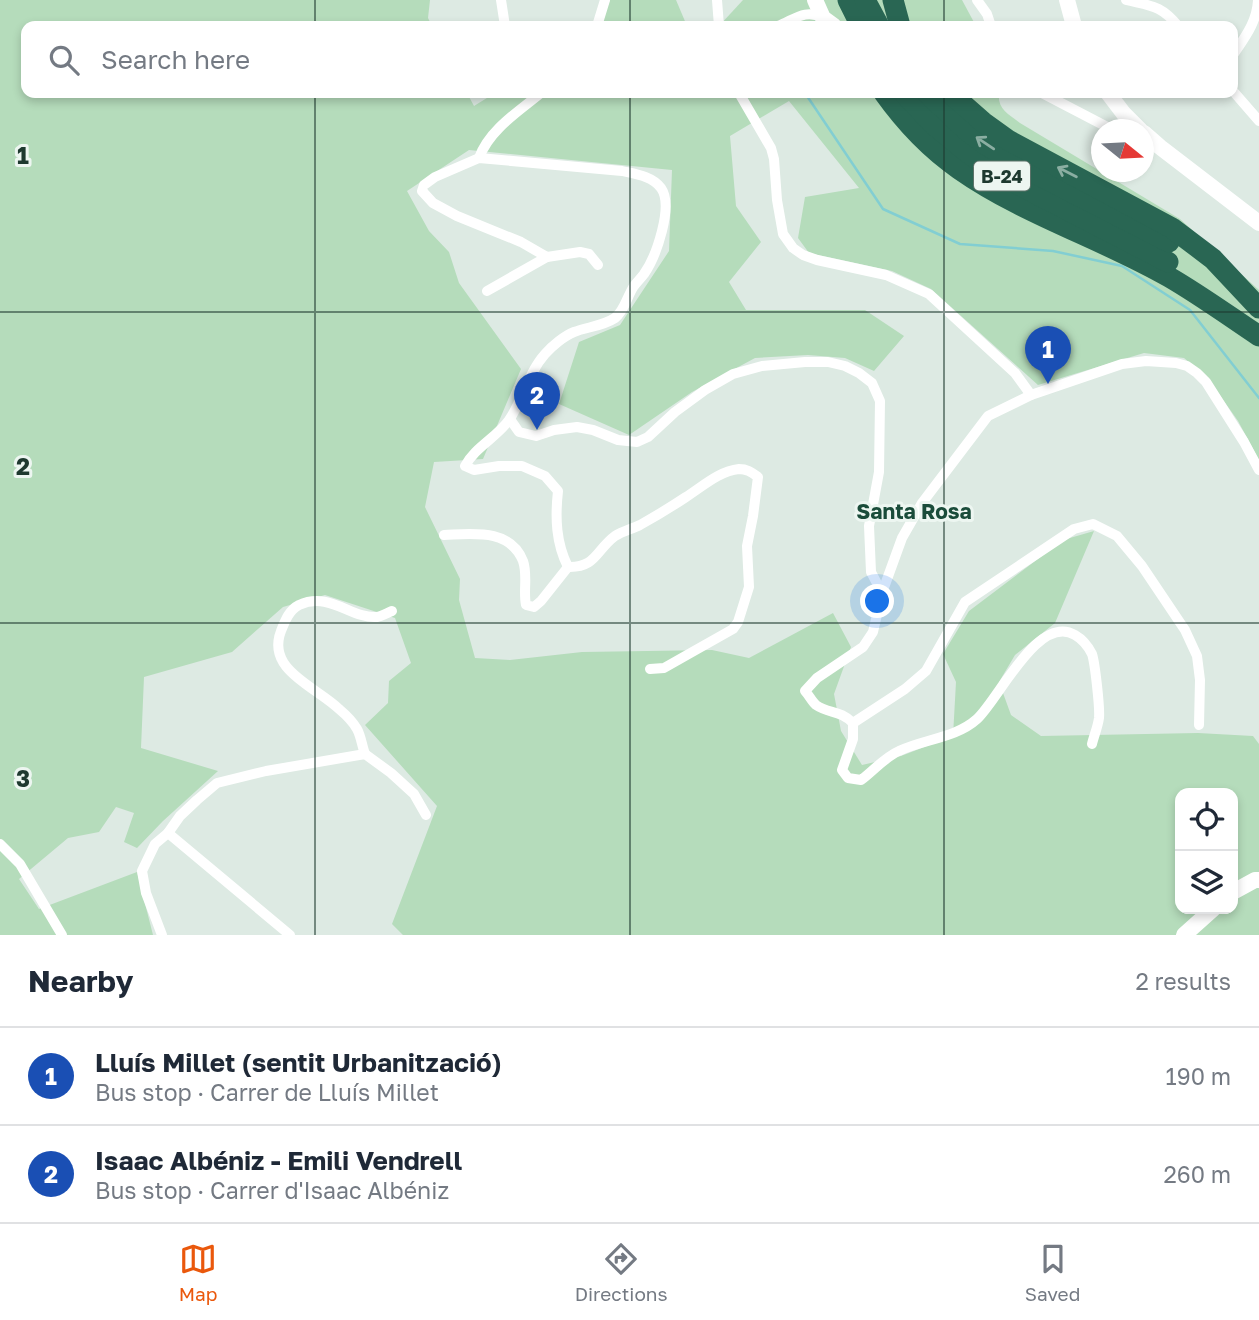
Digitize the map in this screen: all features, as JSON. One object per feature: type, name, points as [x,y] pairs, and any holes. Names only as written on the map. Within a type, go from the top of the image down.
[{"type":"highway","points":[[848,0],[858,21]]},
{"type":"highway","points":[[865,0],[889,13]]},
{"type":"highway","points":[[888,98],[924,140],[958,169],[1018,203],[1168,277],[1259,333]]},
{"type":"highway","name":"B-24","points":[[909,98],[934,125],[998,174],[1153,253],[1209,286],[1239,310],[1259,333]]},
{"type":"highway","name":"B-24","points":[[933,98],[986,145],[1195,257],[1243,292],[1259,308]]},
{"type":"highway","points":[[956,98],[983,122],[1034,155],[1172,228],[1213,259],[1243,292]]},
{"type":"street","points":[[501,0],[504,21]]},
{"type":"street","points":[[599,21],[605,0]]},
{"type":"street","points":[[717,0],[719,21]]},
{"type":"street","points":[[793,18],[813,0],[828,21]]},
{"type":"street","points":[[977,0],[987,14]]},
{"type":"street","points":[[986,0],[989,21]]},
{"type":"street","points":[[1066,0],[1072,21]]},
{"type":"street","points":[[1126,0],[1154,6],[1170,21]]},
{"type":"street","points":[[1238,48],[1253,25],[1258,0]]},
{"type":"street","points":[[787,21],[807,13],[827,21]]},
{"type":"street","points":[[479,158],[482,148],[493,135],[535,98]]},
{"type":"street","points":[[742,98],[771,148],[783,234],[793,248],[817,260],[886,275],[929,294],[1015,373],[1031,395]]},
{"type":"street","points":[[1051,98],[1091,119]]},
{"type":"street","points":[[1112,98],[1129,119]]},
{"type":"street","points":[[1238,98],[1259,121]]},
{"type":"street","points":[[1154,146],[1259,223]]},
{"type":"street","points":[[547,257],[521,242],[457,216],[433,203],[422,191],[424,185],[435,177],[479,158],[622,171],[644,176],[660,187],[666,203],[654,255],[621,312],[613,319],[571,333],[542,357],[510,419],[471,455],[465,466],[474,470],[522,466],[545,475],[558,491],[557,538],[568,567]]},
{"type":"street","points":[[487,291],[547,257],[580,252],[589,254],[598,265]]},
{"type":"street","points":[[1092,744],[1099,718],[1092,655],[1082,639],[1069,631],[1057,630],[1020,660],[1006,684],[978,718],[961,730],[896,752],[860,780],[848,778],[842,770],[853,739],[853,723],[845,715],[815,704],[805,691],[817,678],[863,647],[873,632],[882,593],[902,538],[930,492],[988,416],[1031,395],[1122,364],[1163,361],[1187,366],[1197,373],[1214,393],[1259,470]]},
{"type":"street","points":[[510,419],[519,432],[536,436],[577,427],[618,440],[637,442],[648,437],[675,412],[705,390],[733,374],[762,366],[804,362],[828,362],[845,366],[872,383],[880,401],[878,472],[869,526],[871,572],[882,593]]},
{"type":"street","points":[[568,567],[580,567],[589,562],[612,538],[659,514],[717,477],[739,469],[748,470],[758,477],[747,546],[749,587],[738,622],[733,629],[674,662],[650,669]]},
{"type":"street","points":[[853,723],[905,689],[926,671],[965,602],[1074,529],[1093,524],[1117,536],[1142,566],[1185,630],[1197,656],[1200,680],[1199,724]]},
{"type":"street","points":[[444,535],[485,534],[501,537],[513,547],[523,561],[526,605],[534,607],[541,601],[568,567]]},
{"type":"street","points":[[392,611],[377,617],[324,601],[312,601],[297,606],[287,616],[277,642],[278,653],[289,672],[339,709],[357,729],[365,754],[414,794],[426,815]]},
{"type":"street","points":[[162,935],[146,894],[142,871],[155,844],[168,833],[180,816],[217,783],[266,771],[365,754]]},
{"type":"street","points":[[168,833],[290,935]]},
{"type":"street","points":[[0,844],[20,864],[62,935]]},
{"type":"street","points":[[1238,889],[1257,877]]},
{"type":"street","points":[[1192,931],[1208,914]]},
{"type":"green space","points":[[0,0],[430,0],[430,21],[21,21],[21,98],[470,98],[474,106],[487,98],[999,98],[1002,107],[1020,123],[1091,166],[1091,182],[1118,182],[1180,219],[1259,290],[1259,460],[1238,421],[1207,377],[1184,358],[1144,353],[1038,385],[931,289],[892,271],[809,253],[798,238],[805,197],[859,188],[789,101],[730,136],[736,206],[761,242],[729,282],[746,310],[865,310],[904,336],[874,371],[845,358],[808,355],[755,358],[692,392],[629,435],[559,404],[579,342],[620,325],[669,251],[672,170],[469,150],[407,191],[429,231],[449,252],[459,283],[521,369],[483,459],[434,462],[425,507],[460,579],[459,600],[475,658],[510,660],[582,652],[712,650],[749,658],[833,613],[851,647],[834,694],[841,731],[862,765],[901,756],[953,736],[956,682],[943,654],[969,611],[1063,540],[1094,531],[1055,623],[1015,655],[999,682],[1011,715],[1041,736],[1198,733],[1253,736],[1259,744],[1259,935],[403,935],[392,924],[437,806],[365,725],[388,703],[389,681],[411,663],[395,618],[325,595],[283,607],[232,652],[144,677],[141,748],[218,771],[137,848],[124,842],[134,813],[116,807],[99,832],[68,838],[19,879],[39,909],[137,872],[153,935],[0,935]]},
{"type":"green space","points":[[610,0],[676,0],[685,21],[602,21]]},
{"type":"green space","points":[[743,0],[962,0],[973,21],[724,21]]},
{"type":"waterway","points":[[808,98],[883,209],[960,244],[1053,251],[1122,266],[1190,310],[1259,398]]},
{"type":"place","name":"Lluís Millet (sentit Urbanització)","points":[[1048,384]]},
{"type":"place","name":"Isaac Albéniz - Emili Vendrell","points":[[537,430]]},
{"type":"district","name":"Santa Rosa","points":[[914,511]]}]
